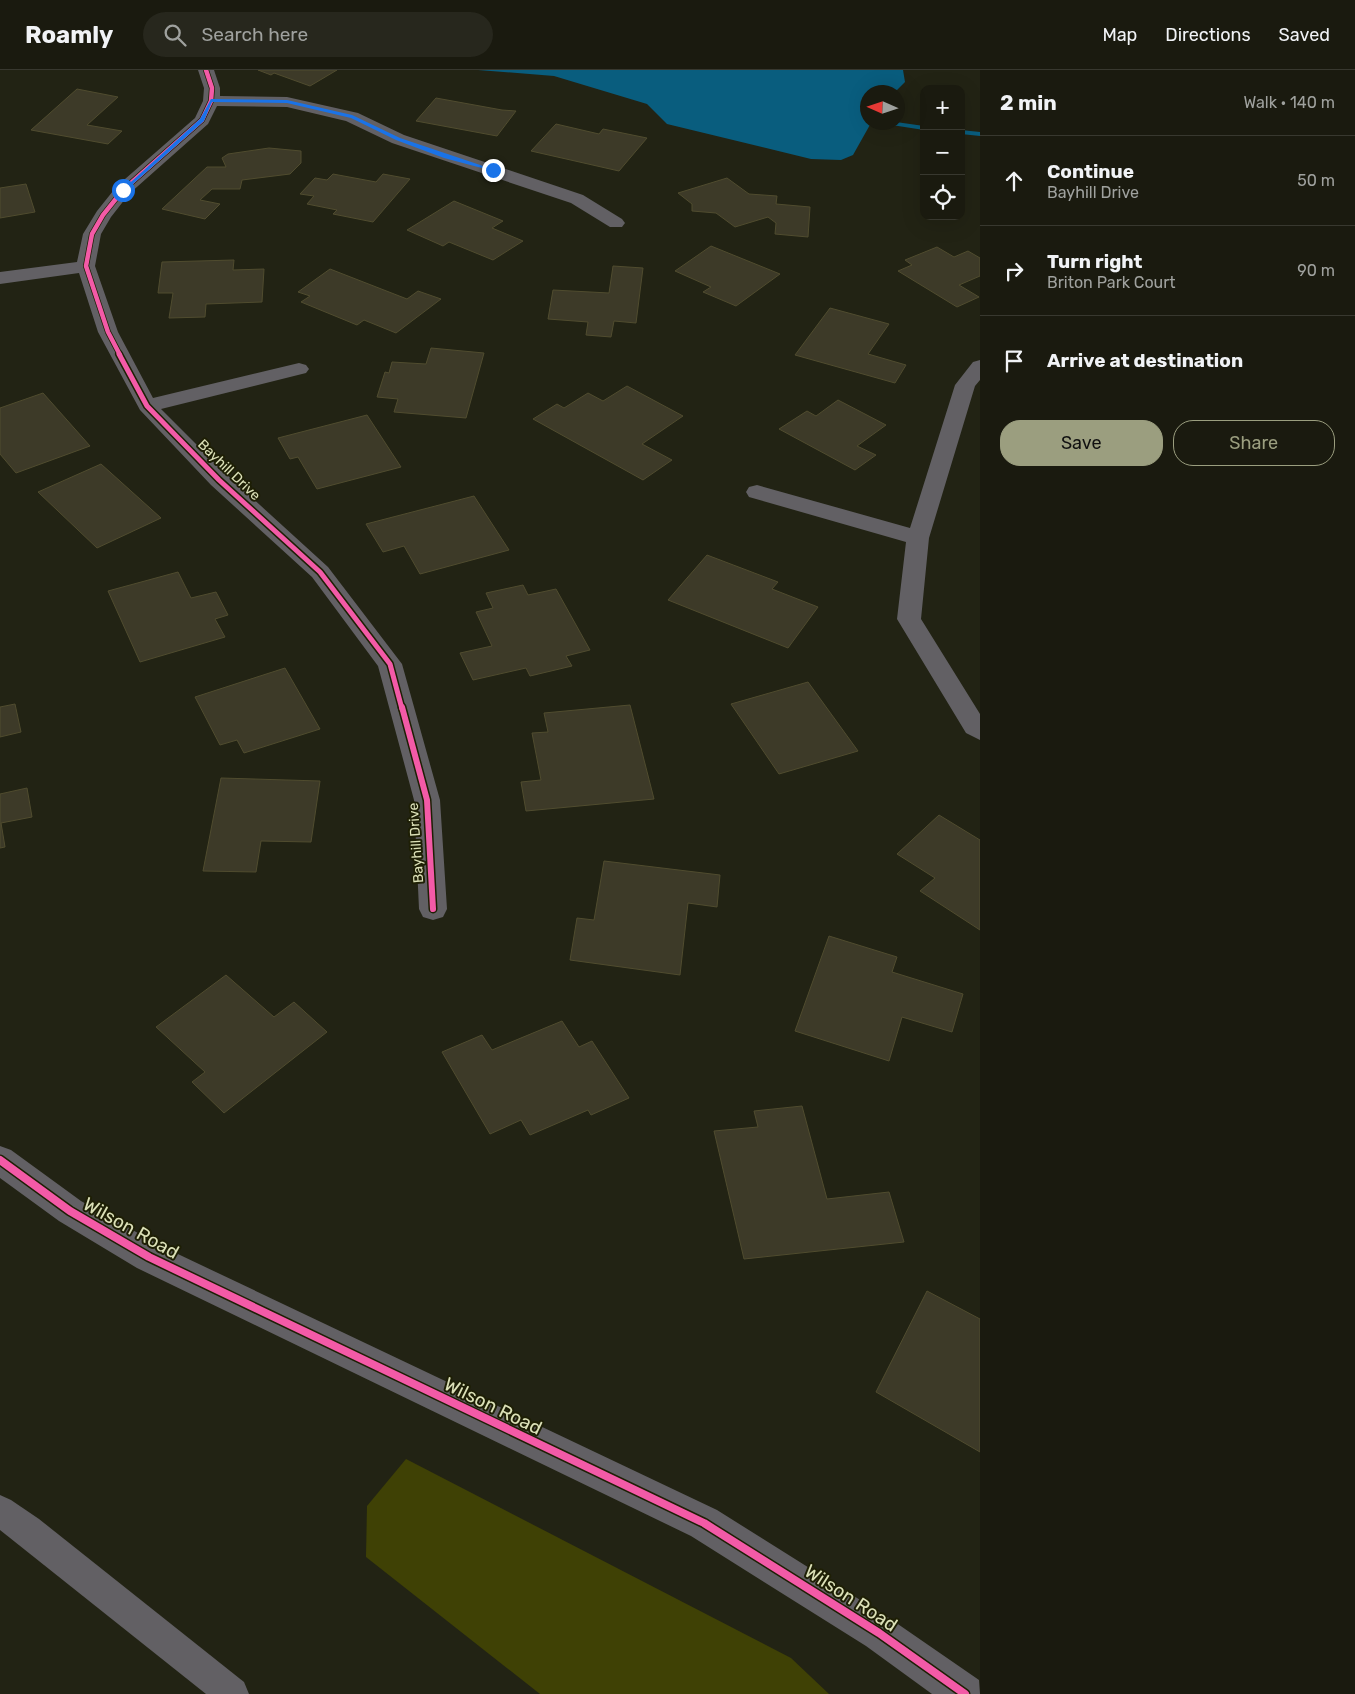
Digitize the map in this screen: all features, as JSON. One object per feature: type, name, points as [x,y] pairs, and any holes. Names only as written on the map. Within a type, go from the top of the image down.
[{"type":"street","points":[[206,70],[212,88],[211,101],[287,102],[352,117],[406,142],[577,198],[616,223]]},
{"type":"street","name":"Bayhill Drive","points":[[211,101],[202,120],[123,190],[103,215],[92,234],[86,266],[108,332],[146,406],[220,480],[320,572],[390,664],[427,800],[433,909]]},
{"type":"street","points":[[0,278],[86,266]]},
{"type":"street","points":[[980,366],[965,385],[918,538],[909,619],[974,727],[980,730]]},
{"type":"street","points":[[146,406],[298,369]]},
{"type":"street","points":[[757,492],[918,538]]},
{"type":"street","name":"Wilson Road","points":[[0,1160],[70,1212],[149,1257],[704,1523],[879,1633],[965,1694]]},
{"type":"lane","points":[[0,1510],[28,1530],[232,1694]]},
{"type":"shaded area","points":[[406,1459],[791,1658],[829,1694],[540,1694],[366,1557],[367,1506]]},
{"type":"water","points":[[478,70],[903,70],[905,82],[902,85],[860,85],[860,130],[867,130],[853,155],[841,160],[811,159],[667,124],[647,104],[554,76]]},
{"type":"building","points":[[258,70],[337,70],[310,86],[274,73],[271,75]]},
{"type":"building","points":[[77,89],[118,97],[87,125],[122,131],[108,144],[31,130]]},
{"type":"building","points":[[436,98],[516,111],[497,136],[416,121]]},
{"type":"building","points":[[556,124],[599,134],[603,129],[647,138],[619,171],[531,151]]},
{"type":"building","points":[[269,148],[301,151],[301,163],[290,174],[242,180],[240,189],[212,189],[200,200],[220,204],[205,219],[162,209],[207,167],[226,167],[222,158],[228,154]]},
{"type":"building","points":[[333,174],[376,182],[383,174],[410,179],[373,222],[333,214],[337,210],[307,204],[314,196],[300,194],[315,178],[327,180]]},
{"type":"building","points":[[727,178],[749,194],[777,196],[776,204],[810,207],[808,237],[775,234],[776,223],[768,217],[735,227],[716,213],[692,211],[692,204],[678,193]]},
{"type":"building","points":[[26,184],[35,212],[0,218],[0,188]]},
{"type":"building","points":[[454,201],[503,221],[492,228],[523,241],[493,260],[449,242],[443,246],[407,230]]},
{"type":"building","points":[[711,246],[780,274],[736,306],[703,292],[711,287],[675,271]]},
{"type":"building","points":[[937,247],[954,257],[968,251],[980,258],[980,276],[959,285],[979,297],[957,307],[898,271],[912,265],[905,260]]},
{"type":"building","points":[[234,260],[233,270],[264,269],[262,302],[206,304],[205,317],[169,318],[173,293],[158,293],[162,262]]},
{"type":"building","points":[[613,266],[643,268],[636,323],[614,321],[611,337],[586,335],[588,322],[548,319],[553,290],[609,293]]},
{"type":"building","points":[[330,269],[407,299],[418,291],[441,299],[396,333],[364,320],[357,325],[301,302],[310,296],[298,292]]},
{"type":"building","points":[[830,308],[889,324],[868,354],[906,365],[895,383],[795,355]]},
{"type":"building","points":[[431,348],[484,353],[466,418],[394,412],[398,399],[377,397],[385,372],[389,373],[392,362],[426,364]]},
{"type":"building","points":[[627,386],[683,416],[642,444],[672,460],[643,480],[533,419],[557,404],[564,408],[588,393],[603,401]]},
{"type":"building","points":[[43,393],[90,446],[16,473],[0,454],[0,408]]},
{"type":"building","points":[[838,400],[886,425],[857,446],[876,455],[855,470],[779,429],[807,411],[816,416]]},
{"type":"building","points":[[367,415],[401,467],[317,489],[298,457],[290,459],[278,438]]},
{"type":"building","points":[[101,464],[161,518],[97,548],[38,492]]},
{"type":"building","points":[[474,496],[509,550],[420,574],[404,546],[383,552],[366,524]]},
{"type":"building","points":[[707,555],[778,582],[772,589],[818,607],[788,648],[668,600]]},
{"type":"building","points":[[178,572],[191,598],[216,592],[228,615],[215,619],[225,637],[140,662],[108,591]]},
{"type":"building","points":[[523,585],[528,595],[556,589],[590,650],[566,656],[572,666],[530,676],[526,668],[473,680],[460,653],[492,646],[476,612],[493,608],[486,593]]},
{"type":"building","points":[[285,668],[320,729],[244,753],[237,740],[220,745],[195,697]]},
{"type":"building","points":[[808,682],[858,751],[779,774],[731,704]]},
{"type":"building","points":[[15,704],[21,732],[0,737],[0,707]]},
{"type":"building","points":[[630,705],[654,799],[526,811],[521,782],[541,780],[532,733],[548,732],[544,713]]},
{"type":"building","points":[[221,778],[320,781],[311,842],[261,841],[256,872],[203,871]]},
{"type":"building","points":[[27,788],[32,817],[1,823],[5,847],[0,848],[0,794]]},
{"type":"building","points":[[939,815],[980,840],[980,930],[920,891],[935,878],[897,854]]},
{"type":"building","points":[[604,861],[720,875],[717,907],[688,903],[680,975],[570,960],[577,918],[594,920]]},
{"type":"building","points":[[829,936],[897,957],[892,972],[963,994],[952,1032],[902,1017],[889,1061],[795,1031]]},
{"type":"building","points":[[226,975],[274,1017],[294,1002],[327,1032],[224,1113],[192,1082],[205,1072],[156,1027]]},
{"type":"building","points":[[562,1021],[579,1047],[592,1041],[629,1098],[591,1115],[588,1110],[530,1135],[521,1120],[490,1134],[442,1052],[482,1035],[492,1050]]},
{"type":"building","points":[[802,1106],[827,1199],[889,1192],[904,1242],[744,1259],[714,1131],[758,1127],[754,1111]]},
{"type":"building","points":[[927,1291],[980,1319],[980,1452],[876,1392]]},
{"type":"waterway","points":[[905,126],[920,128]]},
{"type":"waterway","points":[[965,132],[980,134]]},
{"type":"cycle path","points":[[206,70],[212,88],[211,101],[202,120],[123,190],[103,215],[92,234],[86,266],[108,332],[147,406],[219,480],[320,572],[390,664],[427,800],[433,909]]},
{"type":"cycle path","points":[[0,1160],[70,1211],[149,1257],[704,1523],[879,1633],[965,1694]]},
{"type":"route","points":[[123,190],[202,120],[211,101],[287,102],[352,117],[398,139],[446,157],[493,170]]}]
